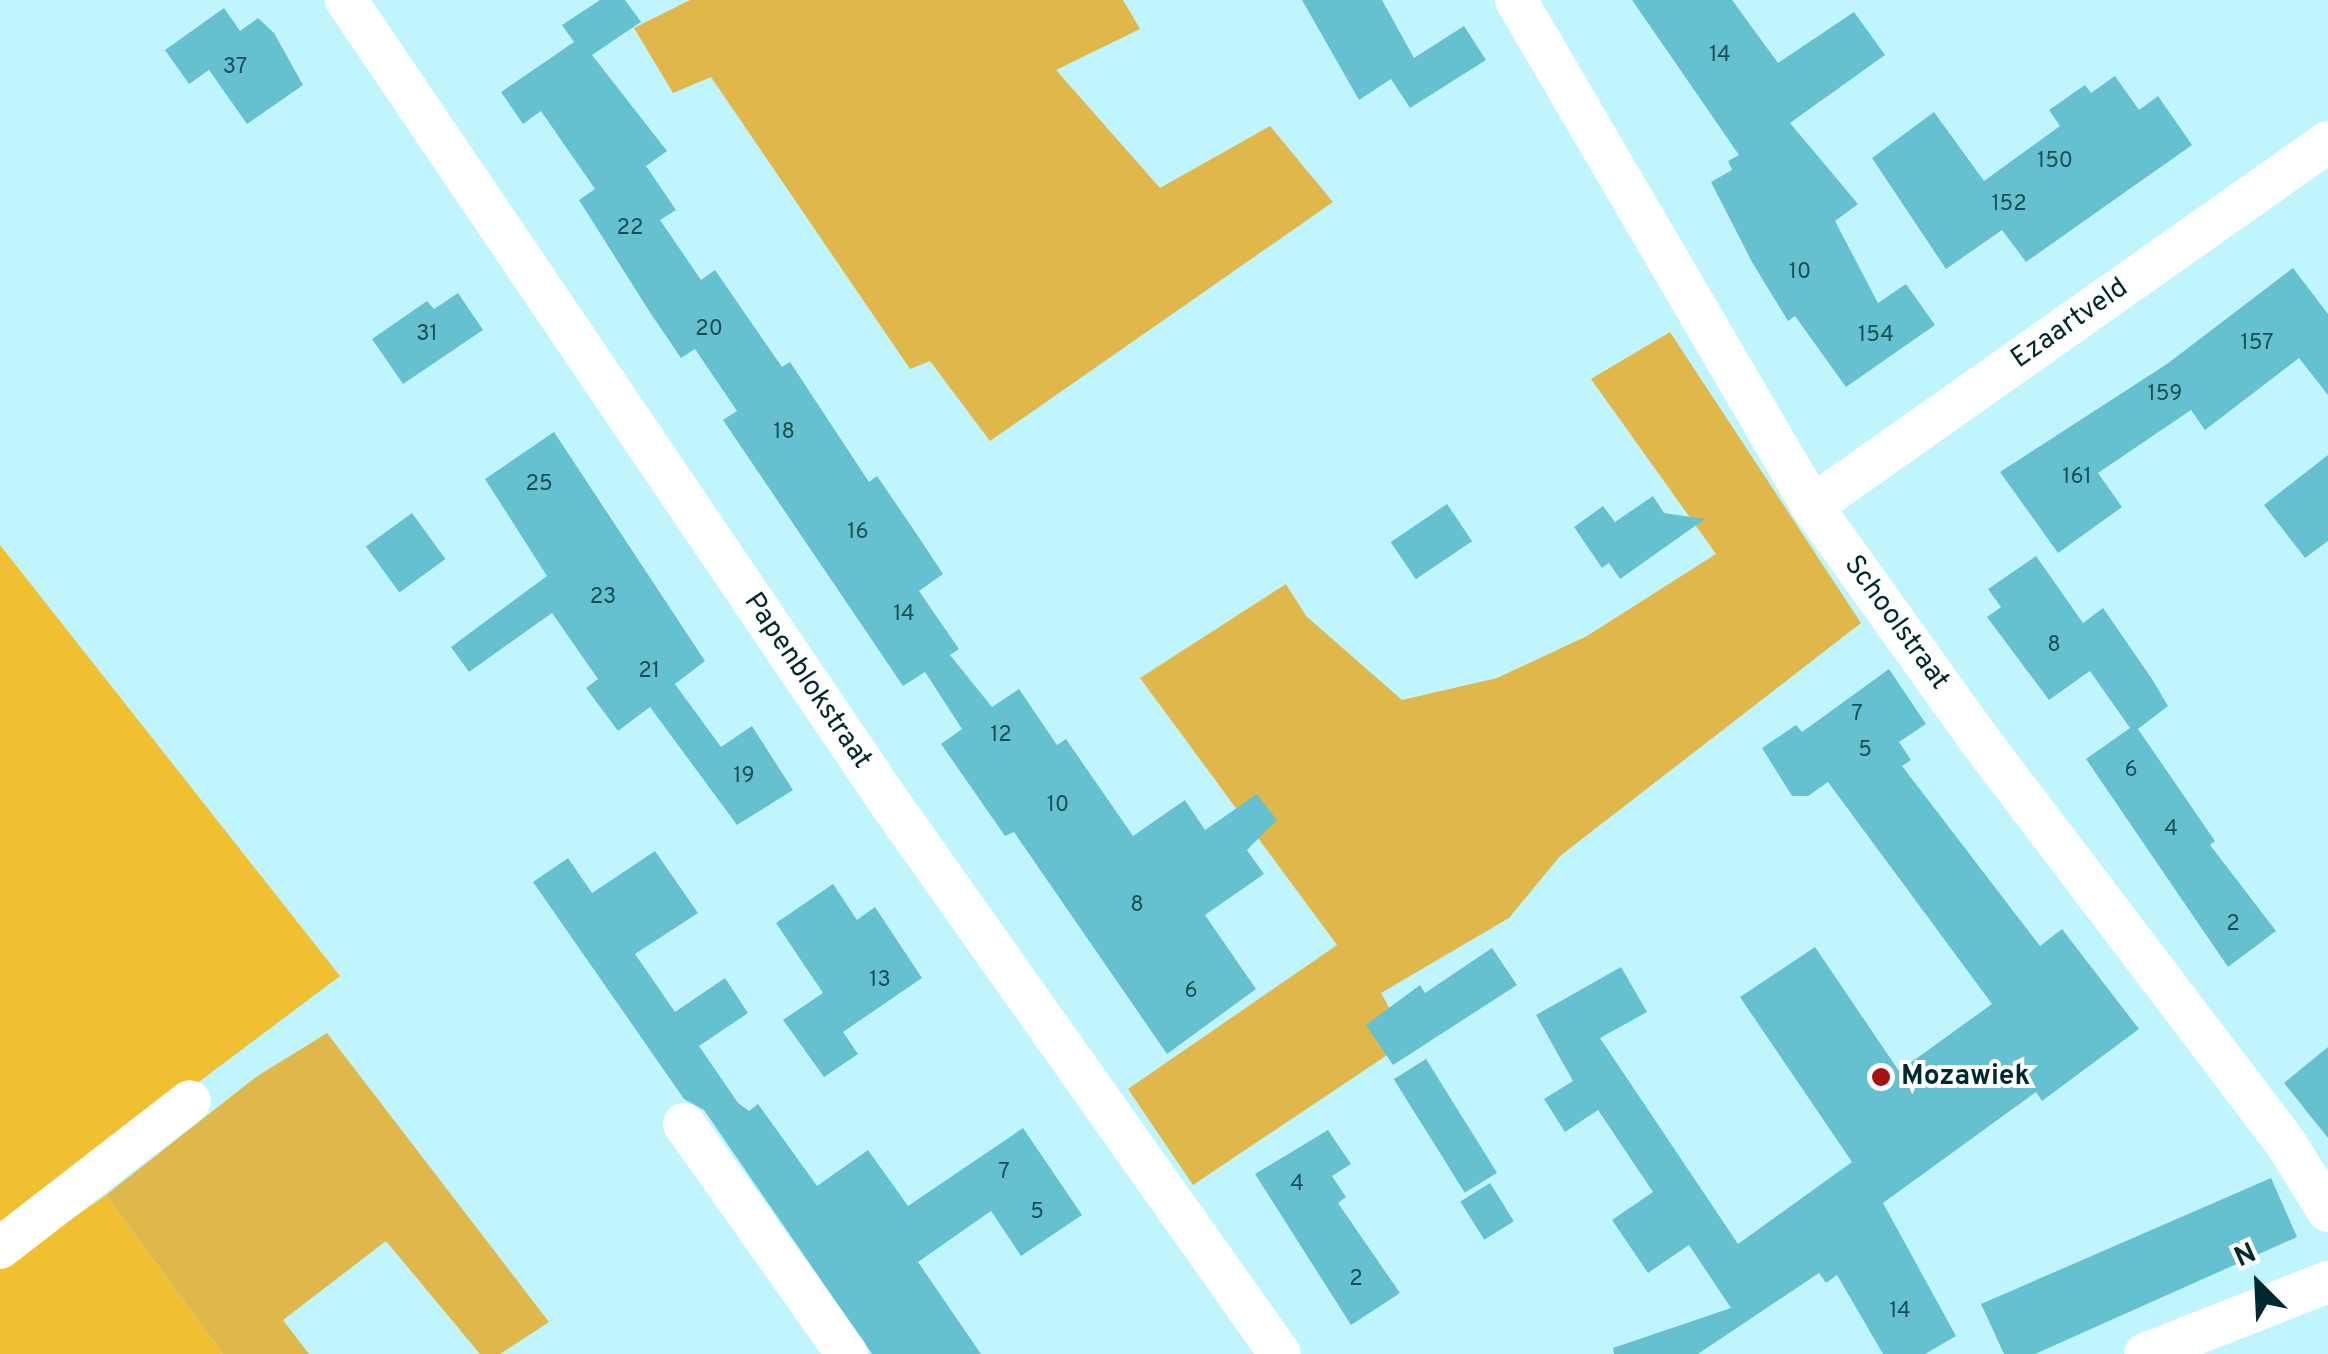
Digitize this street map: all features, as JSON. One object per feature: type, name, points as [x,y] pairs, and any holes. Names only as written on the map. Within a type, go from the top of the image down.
[{"type":"street","name":"Papenblokstraat","points":[[346,0],[880,790],[1280,1354]]},
{"type":"street","name":"Schoolstraat","points":[[1516,0],[1812,506],[2285,1142],[2328,1211]]},
{"type":"street","name":"Ezaartveld","points":[[1812,506],[2328,142]]},
{"type":"street","points":[[0,1248],[190,1101]]},
{"type":"street","points":[[684,1124],[847,1354]]},
{"type":"street","points":[[2145,1354],[2328,1282]]},
{"type":"shaded area","points":[[690,0],[1123,0],[1140,29],[1056,70],[1160,188],[1270,126],[1333,202],[990,441],[930,361],[910,369],[711,77],[673,93],[634,28]]},
{"type":"shaded area","points":[[1670,332],[1861,623],[1560,856],[1509,918],[1381,993],[1408,1041],[1193,1185],[1128,1089],[1337,945],[1140,678],[1286,584],[1306,616],[1402,700],[1497,678],[1587,636],[1716,554],[1591,379]]},
{"type":"shaded area","points":[[0,545],[340,976],[0,1231]]},
{"type":"shaded area","points":[[327,1033],[549,1322],[500,1354],[480,1354],[386,1241],[283,1320],[309,1354],[223,1354],[106,1195],[256,1077]]},
{"type":"shaded area","points":[[106,1195],[223,1354],[0,1354],[0,1269]]},
{"type":"building","points":[[600,0],[625,0],[641,22],[592,55],[667,151],[646,166],[676,210],[660,220],[701,280],[715,270],[782,367],[790,362],[869,482],[877,476],[918,536],[943,574],[919,591],[959,649],[950,655],[992,707],[1019,689],[1057,745],[1066,739],[1133,836],[1185,800],[1205,830],[1257,794],[1277,820],[1247,850],[1264,874],[1205,915],[1256,989],[1167,1054],[1014,832],[1005,836],[941,744],[962,729],[925,672],[903,686],[723,420],[737,411],[695,349],[681,358],[651,314],[579,200],[595,189],[541,111],[523,124],[501,92],[574,42],[562,25]]},
{"type":"building","points":[[1302,0],[1382,0],[1414,58],[1464,26],[1486,60],[1410,108],[1391,79],[1359,100]]},
{"type":"building","points":[[1632,0],[1732,0],[1778,63],[1854,12],[1885,55],[1790,123],[1858,204],[1835,221],[1878,303],[1906,284],[1935,325],[1846,387],[1795,316],[1788,321],[1752,262],[1711,182],[1732,170],[1728,161],[1739,155]]},
{"type":"building","points":[[224,8],[240,31],[258,18],[274,33],[303,85],[247,124],[209,70],[189,84],[165,50]]},
{"type":"building","points":[[2115,76],[2139,110],[2158,96],[2192,145],[2026,262],[2002,230],[1946,269],[1872,158],[1934,112],[1984,181],[2060,126],[2049,110],[2085,85],[2091,93]]},
{"type":"building","points":[[2293,268],[2328,314],[2328,395],[2299,358],[2205,430],[2191,410],[2098,473],[2122,507],[2058,553],[2000,472],[2167,364]]},
{"type":"building","points":[[458,293],[483,330],[403,384],[372,339],[427,301],[434,309]]},
{"type":"building","points":[[554,432],[705,661],[675,684],[721,747],[752,726],[793,790],[737,825],[650,707],[618,731],[586,688],[598,679],[552,613],[469,672],[451,647],[547,576],[485,479]]},
{"type":"building","points":[[2328,455],[2328,541],[2305,558],[2264,505]]},
{"type":"building","points":[[1653,496],[1664,513],[1705,519],[1620,579],[1609,563],[1602,568],[1574,527],[1603,506],[1615,522]]},
{"type":"building","points":[[1447,504],[1472,541],[1416,579],[1391,542]]},
{"type":"building","points":[[412,513],[446,559],[399,593],[366,547]]},
{"type":"building","points":[[2036,556],[2083,623],[2103,608],[2152,679],[2168,706],[2138,729],[2215,841],[2210,845],[2276,931],[2228,967],[2086,759],[2130,728],[2090,671],[2049,700],[1987,617],[2001,607],[1988,589]]},
{"type":"building","points":[[1889,669],[1926,724],[1899,742],[1911,760],[1902,766],[2040,946],[2062,929],[2139,1029],[2042,1101],[2036,1092],[1883,1203],[1956,1336],[1925,1354],[1883,1354],[1837,1275],[1826,1283],[1819,1273],[1698,1354],[1614,1354],[1613,1348],[1731,1308],[1689,1245],[1648,1273],[1612,1220],[1653,1192],[1598,1110],[1565,1132],[1544,1099],[1573,1081],[1536,1015],[1621,967],[1647,1012],[1600,1038],[1738,1244],[1852,1162],[1740,997],[1815,947],[1899,1071],[1992,1004],[1828,782],[1808,796],[1792,796],[1762,748],[1796,725],[1802,732]]},
{"type":"building","points":[[655,851],[698,913],[635,954],[675,1012],[725,978],[748,1013],[699,1046],[738,1103],[749,1111],[758,1104],[817,1186],[868,1150],[908,1206],[1023,1128],[1082,1215],[1021,1256],[991,1211],[918,1262],[981,1354],[872,1354],[704,1110],[684,1099],[533,882],[568,858],[592,893]]},
{"type":"building","points":[[833,884],[857,920],[875,907],[922,978],[843,1032],[858,1054],[824,1077],[783,1020],[823,993],[776,923]]},
{"type":"building","points":[[1492,948],[1517,985],[1393,1065],[1366,1025],[1420,985],[1425,993]]},
{"type":"building","points":[[2328,1047],[2328,1138],[2284,1083]]},
{"type":"building","points":[[1426,1059],[1497,1173],[1465,1193],[1394,1079]]},
{"type":"building","points":[[1328,1130],[1351,1164],[1332,1176],[1346,1197],[1338,1203],[1400,1293],[1351,1325],[1255,1174]]},
{"type":"building","points":[[2271,1178],[2297,1237],[2035,1354],[2004,1354],[1981,1304]]},
{"type":"building","points":[[1490,1183],[1514,1221],[1484,1240],[1460,1202]]},
{"type":"place","name":"Mozawiek","points":[[1881,1077]]}]
